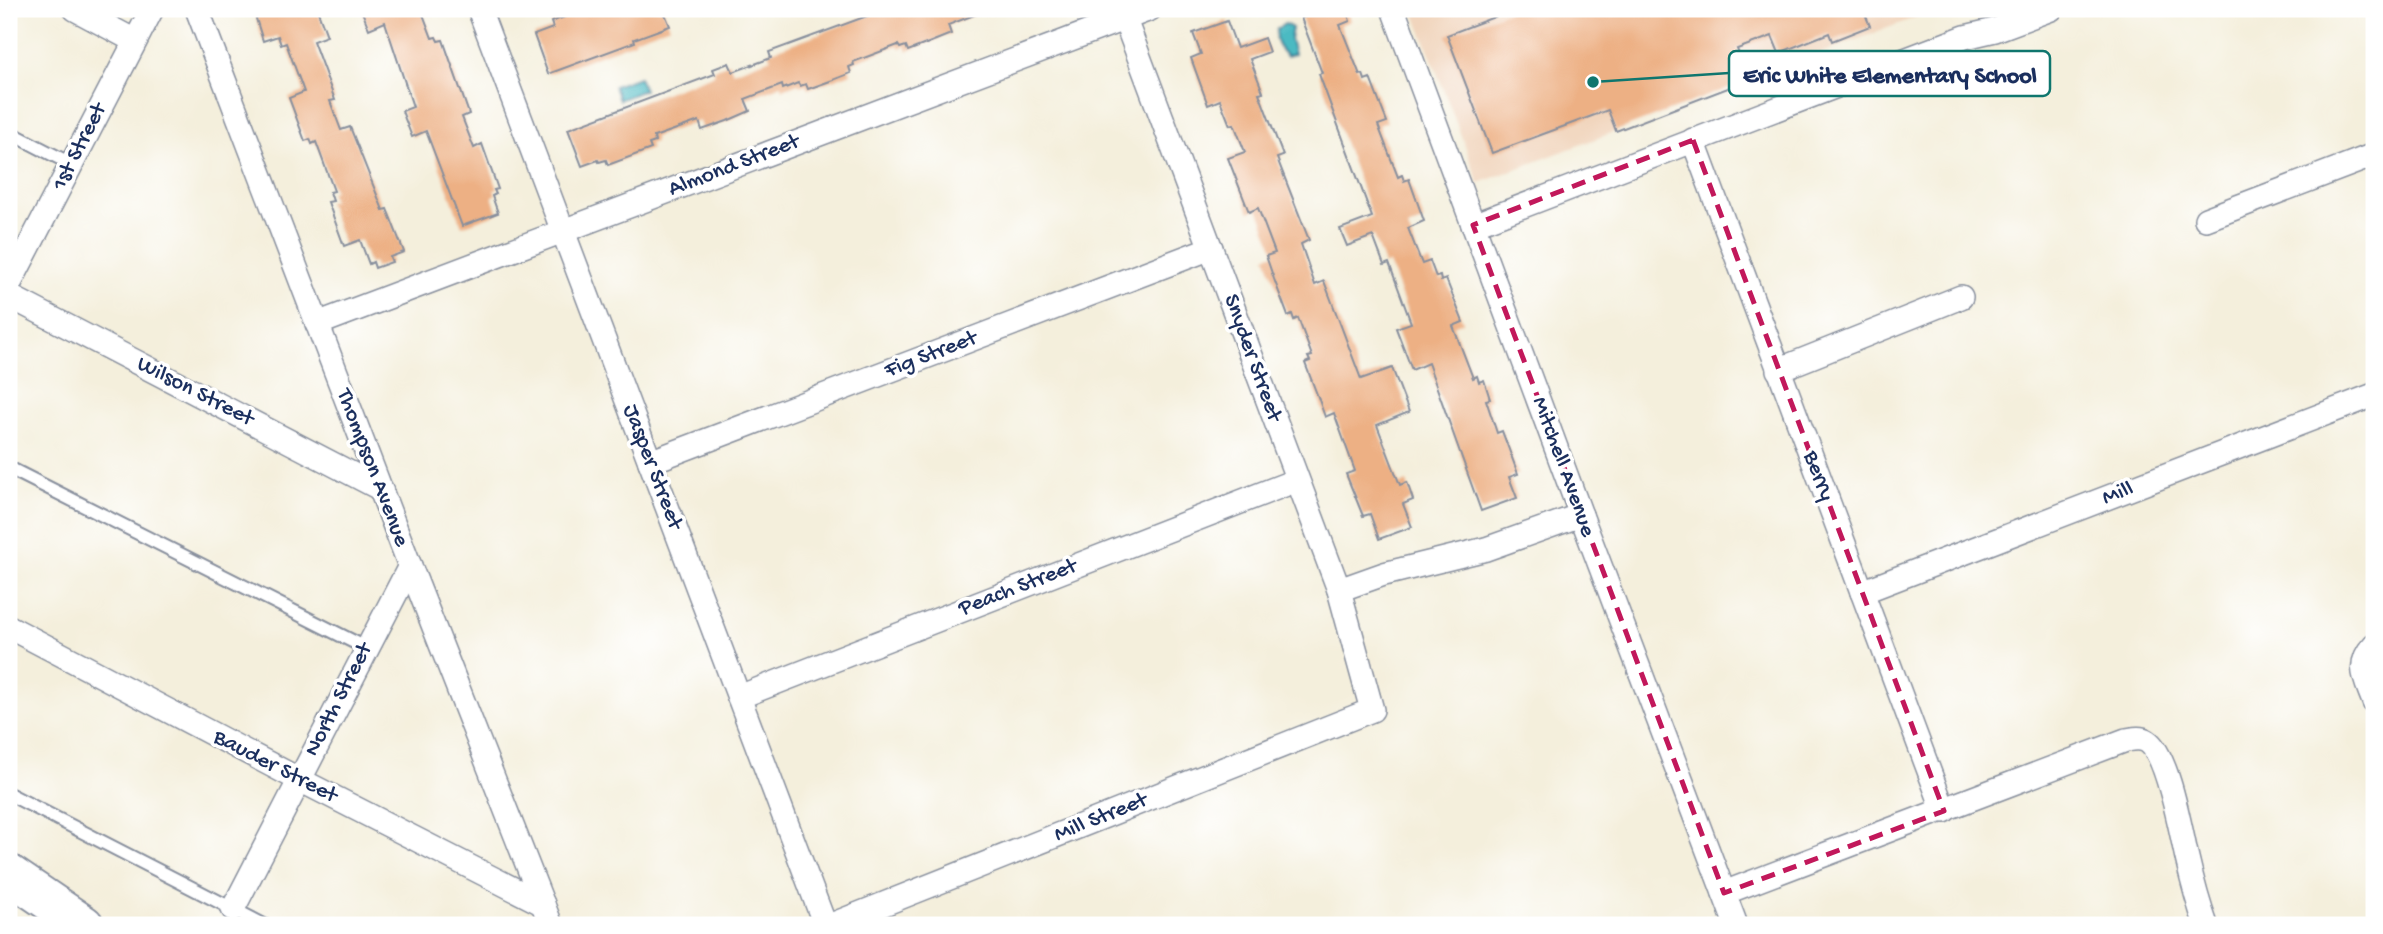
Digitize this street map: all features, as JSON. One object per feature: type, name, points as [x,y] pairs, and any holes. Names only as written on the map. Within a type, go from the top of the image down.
[{"type":"highway","points":[[9,874],[84,925]]},
{"type":"street","points":[[75,9],[135,41]]},
{"type":"street","name":"1st Street","points":[[9,285],[152,9]]},
{"type":"street","name":"Thompson Avenue","points":[[197,9],[380,489],[547,915]]},
{"type":"street","name":"Jasper Street","points":[[479,9],[825,925]]},
{"type":"street","name":"Almond Street","points":[[317,324],[1123,13],[1150,9]]},
{"type":"street","name":"Mitchell Avenue","points":[[1393,9],[1736,925]]},
{"type":"street","points":[[1473,225],[1965,37],[1995,30],[2051,9]]},
{"type":"street","name":"Snyder Street","points":[[1123,13],[1339,590],[1371,710]]},
{"type":"street","name":"Berry","points":[[1693,141],[1944,811]]},
{"type":"street","points":[[2206,219],[2374,155]]},
{"type":"street","name":"Fig Street","points":[[650,462],[1212,248]]},
{"type":"street","name":"Wilson Street","points":[[9,296],[380,489]]},
{"type":"street","points":[[1778,370],[1961,297]]},
{"type":"street","name":"Mill","points":[[1862,592],[2374,396]]},
{"type":"street","name":"Peach Street","points":[[739,697],[1297,480]]},
{"type":"street","points":[[1339,590],[1384,574],[1486,549],[1581,515]]},
{"type":"street","name":"North Street","points":[[233,909],[410,566]]},
{"type":"street","name":"Bauder Street","points":[[9,627],[298,779],[547,915]]},
{"type":"street","points":[[2374,645],[2363,662],[2364,674],[2374,702]]},
{"type":"street","name":"Mill Street","points":[[831,925],[1371,710]]},
{"type":"street","points":[[1724,893],[2137,738],[2146,741],[2156,753],[2171,789],[2197,899],[2206,925]]},
{"type":"lane","points":[[9,132],[71,164]]},
{"type":"lane","points":[[9,468],[366,649]]},
{"type":"lane","points":[[9,794],[264,925]]},
{"type":"highlighted area","points":[[1693,140],[1944,811],[1724,893],[1473,225]]},
{"type":"shaded area","points":[[1413,9],[1938,9],[1479,183]]},
{"type":"water","points":[[1285,24],[1292,28],[1290,39],[1294,54],[1287,56],[1276,41],[1277,29]]},
{"type":"water","points":[[639,77],[644,90],[619,100],[614,86]]},
{"type":"building","points":[[253,9],[317,9],[327,36],[313,41],[335,100],[330,101],[341,130],[350,127],[383,210],[387,209],[404,252],[390,257],[392,262],[375,268],[373,262],[369,264],[360,240],[344,246],[328,202],[333,201],[330,192],[334,191],[316,142],[312,144],[310,139],[305,141],[289,98],[304,92],[286,43],[281,45],[278,36],[263,41]]},
{"type":"building","points":[[361,9],[421,9],[432,38],[443,40],[469,114],[462,117],[474,148],[482,144],[498,189],[494,190],[496,194],[492,196],[498,213],[462,226],[426,131],[412,137],[402,111],[413,107],[385,22],[369,29]]},
{"type":"building","points":[[586,9],[663,9],[670,26],[548,74],[534,35],[553,28],[551,22]]},
{"type":"building","points":[[886,9],[987,10],[948,25],[951,34],[908,51],[906,46],[900,48],[898,45],[853,62],[854,65],[849,67],[851,73],[833,80],[808,89],[806,84],[800,86],[798,83],[783,89],[782,85],[745,99],[750,111],[727,121],[702,130],[699,121],[654,137],[655,142],[649,144],[651,149],[608,165],[606,160],[598,160],[582,166],[568,129],[715,74],[713,69],[729,63],[733,72],[771,58],[769,52]]},
{"type":"building","points":[[1307,9],[1346,9],[1350,21],[1340,25],[1360,75],[1363,74],[1365,80],[1370,78],[1387,122],[1378,125],[1398,177],[1402,175],[1404,181],[1409,179],[1424,221],[1408,228],[1422,264],[1430,261],[1436,277],[1440,276],[1441,281],[1446,279],[1463,322],[1453,326],[1473,378],[1477,376],[1479,382],[1484,380],[1490,399],[1486,400],[1497,433],[1502,431],[1518,474],[1509,477],[1517,498],[1481,511],[1428,363],[1412,370],[1396,328],[1411,323],[1389,263],[1384,265],[1373,236],[1347,246],[1340,229],[1372,217],[1301,18],[1309,15]]},
{"type":"building","points":[[1515,9],[1863,9],[1870,26],[1832,41],[1829,33],[1779,53],[1772,36],[1737,49],[1749,80],[1616,131],[1608,110],[1492,153],[1447,35]]},
{"type":"building","points":[[1227,21],[1237,48],[1264,38],[1269,52],[1250,59],[1263,92],[1259,93],[1283,156],[1277,158],[1309,240],[1301,244],[1315,285],[1324,281],[1361,379],[1392,368],[1409,412],[1377,425],[1400,485],[1407,482],[1413,500],[1403,504],[1412,527],[1379,539],[1370,514],[1363,516],[1346,474],[1355,471],[1334,413],[1325,417],[1305,363],[1310,361],[1308,357],[1312,356],[1298,318],[1294,320],[1292,314],[1288,316],[1274,279],[1266,256],[1275,253],[1258,208],[1249,212],[1228,158],[1245,152],[1234,124],[1230,125],[1220,100],[1208,105],[1191,58],[1201,54],[1193,33]]},
{"type":"place","name":"Eric White Elementary School","points":[[1593,82]]}]
